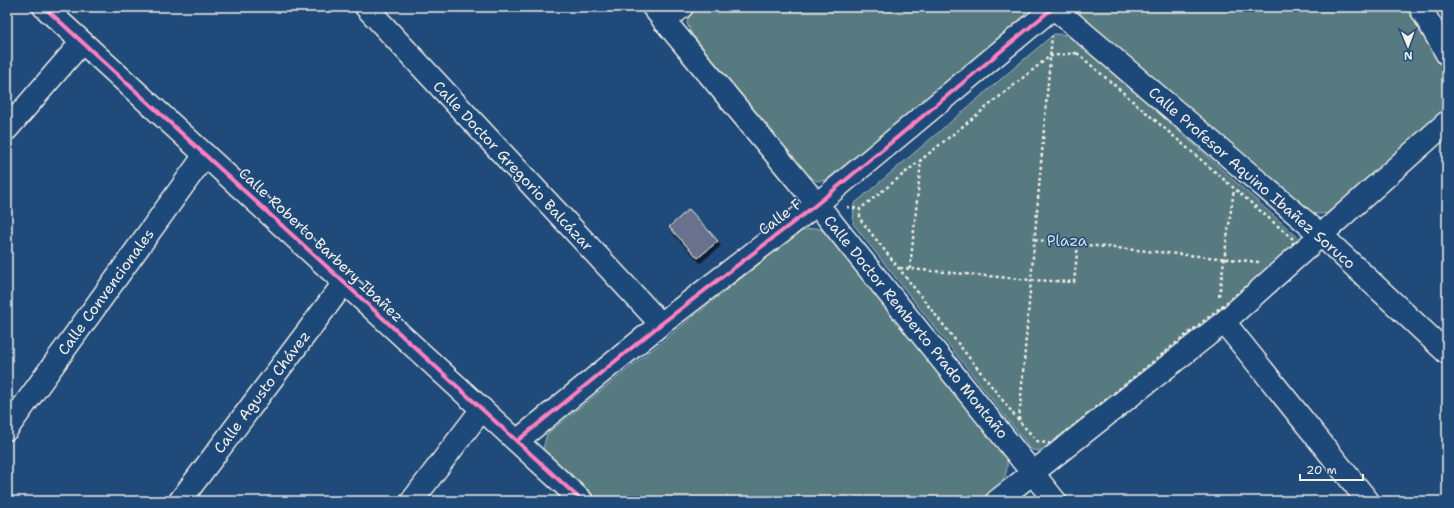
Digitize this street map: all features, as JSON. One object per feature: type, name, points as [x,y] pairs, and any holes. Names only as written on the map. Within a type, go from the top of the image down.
[{"type":"street","name":"Calle Roberto Barbery Ibañez","points":[[44,7],[582,501]]},
{"type":"street","name":"Calle Doctor Gregorio Balcázar","points":[[366,7],[660,324]]},
{"type":"street","points":[[658,14],[682,7]]},
{"type":"street","name":"Calle F","points":[[517,441],[660,324],[817,204],[1053,7]]},
{"type":"street","name":"Calle Profesor Aquino Ibañez Soruco","points":[[1053,7],[1321,235],[1447,353]]},
{"type":"street","points":[[1425,9],[1447,54]]},
{"type":"street","name":"Calle Doctor Remberto Prado Montaño","points":[[658,14],[817,204],[1055,501]]},
{"type":"street","points":[[7,129],[82,42]]},
{"type":"street","points":[[997,501],[1321,235],[1447,122]]},
{"type":"street","name":"Calle Convencionales","points":[[7,429],[205,155]]},
{"type":"street","name":"Calle Agusto Chávez","points":[[180,501],[344,283]]},
{"type":"street","points":[[1221,316],[1368,501]]},
{"type":"street","points":[[412,501],[482,409]]},
{"type":"path","points":[[1077,53],[1293,239],[1294,249],[1275,264],[1221,316],[1051,444],[1037,441],[1019,420],[860,219],[860,209],[1050,56],[1077,53]]},
{"type":"path","points":[[1019,420],[1050,56]]},
{"type":"path","points":[[910,269],[921,160]]},
{"type":"path","points":[[1221,316],[1224,259],[1234,188]]},
{"type":"path","points":[[1035,240],[1261,262]]},
{"type":"path","points":[[900,268],[1031,280],[1074,282],[1078,244]]},
{"type":"path","points":[[1268,263],[1275,264]]},
{"type":"green space","points":[[698,7],[1025,7],[1026,9],[1023,21],[826,180],[817,181],[805,173],[691,33],[687,23],[689,14]]},
{"type":"green space","points":[[1079,7],[1409,7],[1447,71],[1447,107],[1330,213],[1311,213],[1081,17]]},
{"type":"green space","name":"Plaza","points":[[1054,34],[1071,35],[1302,241],[1057,453],[1032,450],[853,224],[854,204]]},
{"type":"green space","points":[[816,228],[827,232],[1007,459],[1006,474],[1000,484],[978,501],[589,501],[547,464],[543,449],[547,434],[800,231]]},
{"type":"building","points":[[689,209],[718,241],[698,258],[669,227]]},
{"type":"cycle path","points":[[44,7],[582,501]]},
{"type":"cycle path","points":[[517,441],[661,324],[817,204],[1054,7]]}]
